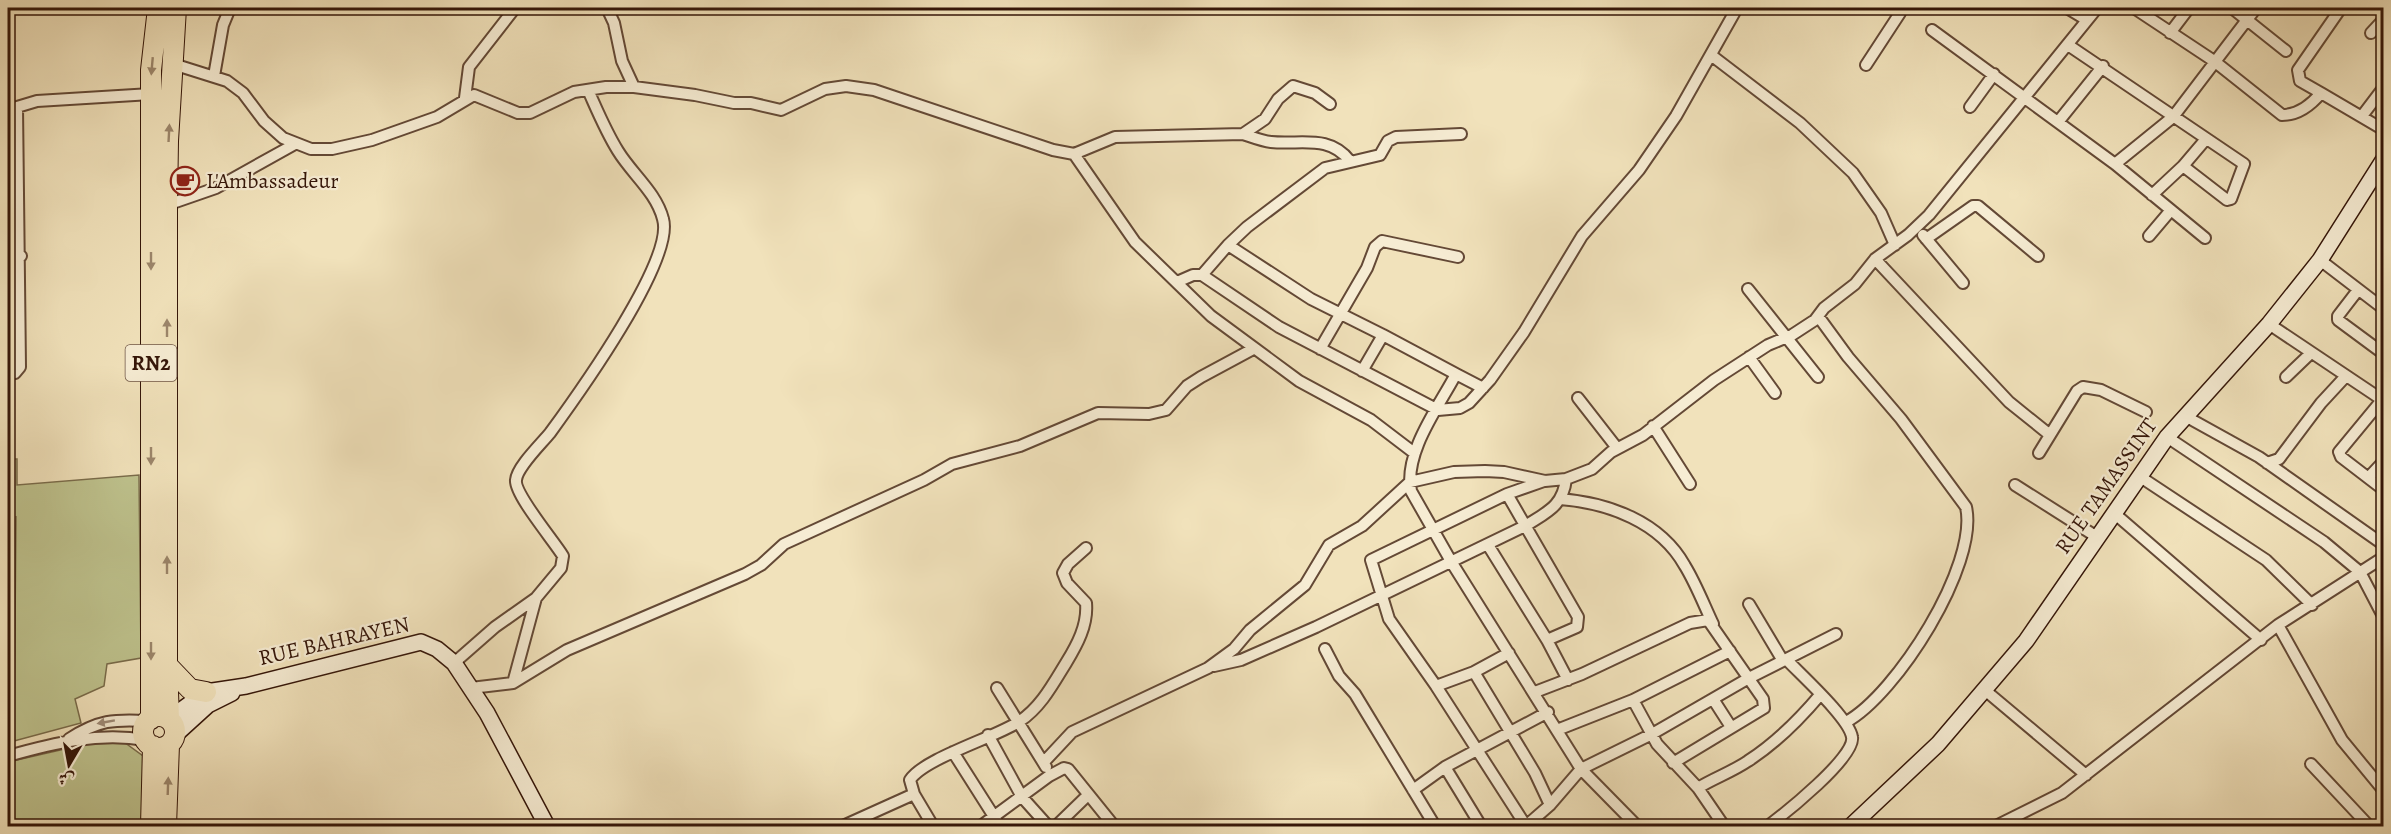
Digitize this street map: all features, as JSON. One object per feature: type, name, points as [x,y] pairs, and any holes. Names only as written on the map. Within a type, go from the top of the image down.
[{"type":"highway","name":"RN2","points":[[158,8],[151,94],[159,732],[166,826]]},
{"type":"highway","name":"RN2","points":[[151,826],[167,665],[167,205],[176,8]]},
{"type":"highway","points":[[167,665],[190,689],[206,692]]},
{"type":"main road","name":"RUE TAMASSINT","points":[[1851,826],[1938,744],[1986,691],[2026,641],[2167,437],[2269,324],[2320,260],[2384,159]]},
{"type":"main road","name":"RUE BAHRAYEN","points":[[159,732],[206,692],[246,686],[421,642],[437,648],[454,663],[471,688],[547,826]]},
{"type":"main road","name":"RUE BAHRAYEN","points":[[159,732],[246,686]]},
{"type":"street","points":[[214,76],[223,25],[230,8]]},
{"type":"street","points":[[465,98],[469,67],[515,8]]},
{"type":"street","points":[[607,8],[614,23],[622,61],[634,87]]},
{"type":"street","points":[[1177,282],[1193,274],[1202,275],[1279,327],[1362,371],[1438,410],[1460,408],[1469,403],[1483,388],[1524,332],[1582,236],[1638,170],[1676,116],[1737,8]]},
{"type":"street","points":[[1866,65],[1900,13],[1900,8]]},
{"type":"street","points":[[2067,8],[2088,20]]},
{"type":"street","points":[[1044,762],[1072,732],[1208,668],[1234,650],[1250,630],[1305,585],[1329,545],[1362,526],[1410,482],[1454,472],[1485,471],[1504,472],[1545,481],[1566,480],[1592,469],[1617,448],[1643,435],[1749,357],[1818,316],[1855,284],[1875,259],[1896,245],[1916,227],[2026,97],[2097,8]]},
{"type":"street","points":[[2134,8],[2214,62],[2282,115],[2311,106],[2321,93]]},
{"type":"street","points":[[2170,33],[2189,8]]},
{"type":"street","points":[[2232,8],[2286,51]]},
{"type":"street","points":[[2115,164],[2173,117],[2256,8]]},
{"type":"street","points":[[2342,8],[2298,70],[2300,81],[2384,130]]},
{"type":"street","points":[[2371,33],[2384,19]]},
{"type":"street","points":[[1932,30],[2115,164],[2205,238]]},
{"type":"street","points":[[2068,45],[2103,66],[2173,117],[2244,164],[2231,199],[2227,200],[2183,166]]},
{"type":"street","points":[[1711,55],[1800,123],[1853,173],[1881,213],[1896,245]]},
{"type":"street","points":[[173,64],[214,76],[243,93],[264,121],[283,138],[311,149],[357,144],[437,117],[465,98],[474,95],[518,113],[530,113],[561,96],[588,90],[634,87],[695,95],[734,104],[751,103],[781,110],[816,92],[858,86],[1053,150],[1074,154],[1115,137],[1244,134],[1269,142],[1318,142],[1340,149],[1350,161]]},
{"type":"street","points":[[2058,122],[2103,66]]},
{"type":"street","points":[[1970,107],[1994,74]]},
{"type":"street","points":[[1244,134],[1265,119],[1278,99],[1293,86],[1315,93],[1330,104]]},
{"type":"street","points":[[2362,116],[2384,87]]},
{"type":"street","points":[[454,663],[495,627],[536,598],[561,568],[563,556],[517,491],[518,473],[583,389],[626,317],[661,250],[664,238],[664,221],[657,202],[618,152],[588,90]]},
{"type":"street","points":[[8,374],[15,373],[20,368],[21,256],[12,129],[16,111],[21,105],[37,101],[151,94]]},
{"type":"street","points":[[1202,275],[1247,227],[1325,168],[1380,155],[1388,141],[1396,137],[1461,134]]},
{"type":"street","points":[[2152,195],[2183,166],[2206,139]]},
{"type":"street","points":[[167,205],[216,188],[295,144]]},
{"type":"street","points":[[1074,154],[1136,242],[1211,316],[1299,381],[1380,425],[1413,452]]},
{"type":"street","points":[[1926,239],[1973,206],[1978,206],[2038,256]]},
{"type":"street","points":[[2149,236],[2171,210]]},
{"type":"street","points":[[1916,227],[1963,283]]},
{"type":"street","points":[[1320,349],[1367,268],[1375,247],[1382,241],[1458,257]]},
{"type":"street","points":[[1228,245],[1311,299],[1483,388]]},
{"type":"street","points":[[8,257],[21,256]]},
{"type":"street","points":[[1875,259],[2009,402],[2050,435]]},
{"type":"street","points":[[2320,260],[2384,309]]},
{"type":"street","points":[[1748,289],[1784,338],[1818,377]]},
{"type":"street","points":[[2358,290],[2338,316],[2338,320],[2384,354]]},
{"type":"street","points":[[1818,316],[1901,419],[1966,507],[1969,519],[1957,573],[1915,652],[1864,712],[1846,722]]},
{"type":"street","points":[[2269,324],[2383,401],[2339,452],[2341,457],[2384,490]]},
{"type":"street","points":[[1362,371],[1383,335]]},
{"type":"street","points":[[471,688],[513,683],[567,650],[745,574],[761,565],[784,544],[913,485],[952,464],[1020,446],[1098,413],[1133,411],[1149,414],[1166,410],[1194,381],[1223,363],[1253,349]]},
{"type":"street","points":[[2286,377],[2311,353]]},
{"type":"street","points":[[1749,357],[1775,393]]},
{"type":"street","points":[[1456,374],[1413,452],[1410,482],[1412,491],[1431,529],[1548,712],[1581,769],[1637,826]]},
{"type":"street","points":[[2267,463],[2279,459],[2321,403],[2346,376]]},
{"type":"street","points":[[2039,453],[2077,391],[2083,387],[2101,390],[2146,412]]},
{"type":"street","points":[[1578,398],[1617,448]]},
{"type":"street","points":[[2185,416],[2267,463],[2384,545]]},
{"type":"street","points":[[1653,426],[1690,484]]},
{"type":"street","points":[[2167,437],[2324,542],[2360,572],[2384,618]]},
{"type":"street","points":[[2369,477],[2384,461]]},
{"type":"street","points":[[2139,476],[2266,560],[2312,605]]},
{"type":"street","points":[[1208,668],[1241,660],[1269,649],[1527,525],[1554,507],[1565,494],[1566,480]]},
{"type":"street","points":[[1545,481],[1507,494],[1371,560],[1389,619],[1436,686],[1475,750],[1526,826],[1550,805],[1581,769],[1652,734],[1749,678],[1836,634]]},
{"type":"street","points":[[2015,484],[2097,537]]},
{"type":"street","points":[[1507,494],[1527,525],[1578,617],[1577,627],[1547,640]]},
{"type":"street","points":[[1560,499],[1591,502],[1618,509],[1640,522],[1665,542],[1684,564],[1713,624],[1763,699],[1764,708],[1673,763]]},
{"type":"street","points":[[2115,513],[2260,640]]},
{"type":"street","points":[[1488,545],[1547,640],[1568,680]]},
{"type":"street","points":[[933,826],[910,784],[913,776],[953,752],[1019,722],[1033,711],[1048,693],[1072,654],[1085,624],[1086,603],[1067,583],[1063,573],[1068,564],[1086,548]]},
{"type":"street","points":[[1996,826],[2062,793],[2140,730],[2278,625],[2384,557]]},
{"type":"street","points":[[513,683],[536,598]]},
{"type":"street","points":[[1749,604],[1784,660],[1846,722],[1852,735],[1850,748],[1834,769],[1768,826]]},
{"type":"street","points":[[1535,692],[1568,680],[1690,623],[1708,620],[1713,624]]},
{"type":"street","points":[[2278,625],[2342,740],[2384,791]]},
{"type":"street","points":[[1325,650],[1340,676],[1355,694],[1435,826]]},
{"type":"street","points":[[1557,730],[1633,700],[1730,651]]},
{"type":"street","points":[[1436,686],[1474,672],[1509,653]]},
{"type":"street","points":[[1474,672],[1535,773],[1550,805]]},
{"type":"street","points":[[997,688],[1044,762],[1049,776]]},
{"type":"street","points":[[1986,691],[2086,775]]},
{"type":"street","points":[[1698,788],[1719,775],[1746,763],[1784,735],[1820,695]]},
{"type":"street","points":[[1713,699],[1731,727]]},
{"type":"street","points":[[1633,700],[1652,734],[1673,763],[1698,788],[1724,826]]},
{"type":"street","points":[[1413,790],[1445,767],[1548,712]]},
{"type":"street","points":[[68,739],[92,724],[113,720],[159,732]]},
{"type":"street","points":[[8,756],[68,739],[127,737],[159,732]]},
{"type":"street","points":[[988,735],[1022,797],[1047,826]]},
{"type":"street","points":[[953,752],[997,822]]},
{"type":"street","points":[[2311,764],[2369,826]]},
{"type":"street","points":[[1445,767],[1481,826]]},
{"type":"street","points":[[981,826],[997,822],[1022,797],[1049,776],[1066,768],[1114,826]]},
{"type":"street","points":[[843,826],[914,794]]},
{"type":"street","points":[[1056,826],[1088,795]]},
{"type":"green space","points":[[8,459],[17,459],[17,485],[139,475],[141,658],[107,664],[104,686],[75,699],[81,723],[14,741],[16,516],[13,743],[8,744]]},
{"type":"green space","points":[[117,737],[143,756],[142,826],[8,826],[8,762]]},
{"type":"place","name":"L'Ambassadeur","points":[[185,181]]}]
